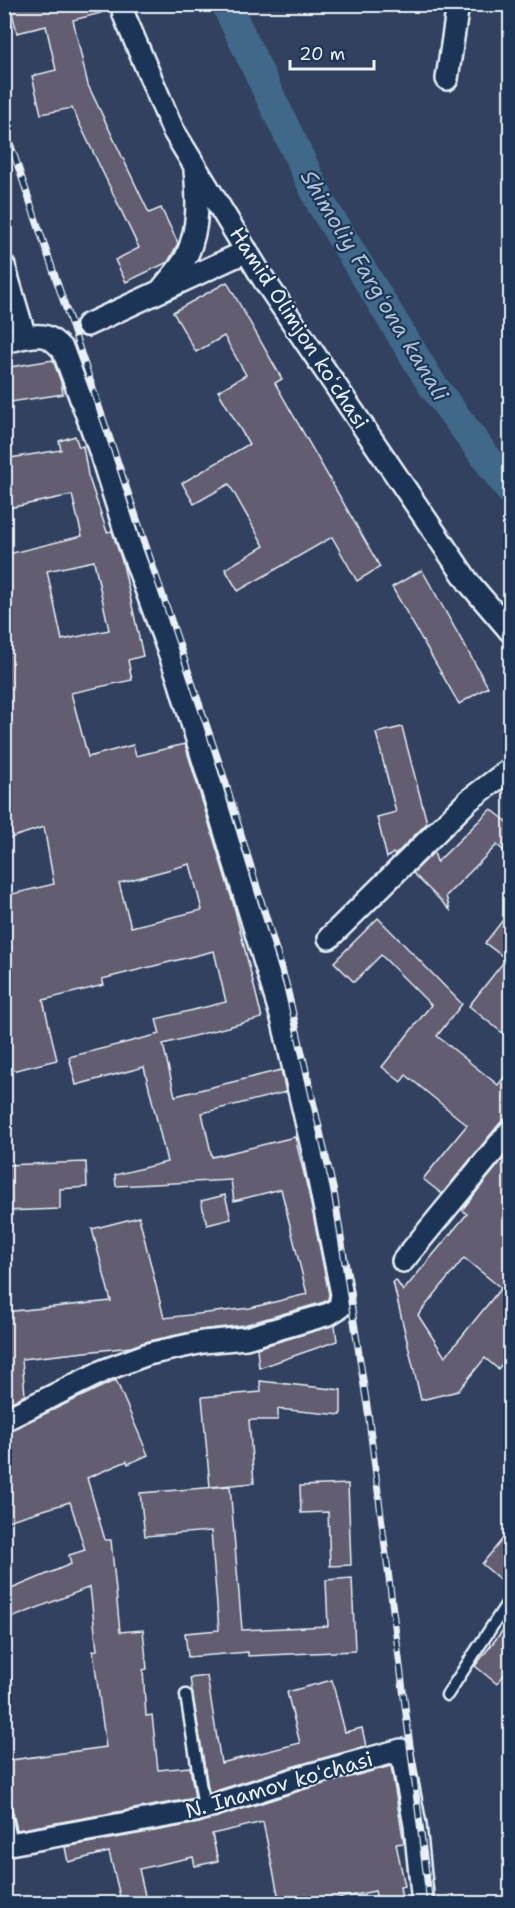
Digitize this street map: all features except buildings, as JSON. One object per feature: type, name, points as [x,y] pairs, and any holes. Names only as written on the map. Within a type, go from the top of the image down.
[{"type":"street","name":"Hamid Olimjon koʻchasi","points":[[122,4],[124,15],[173,130],[264,280],[469,583],[510,631]]},
{"type":"street","points":[[447,79],[458,4]]},
{"type":"street","points":[[159,292],[186,256],[195,228],[198,199],[194,164]]},
{"type":"street","points":[[87,325],[247,251]]},
{"type":"street","points":[[4,266],[15,339],[43,334],[54,340],[63,350],[178,677],[283,1023],[313,1151],[342,1294],[340,1307],[329,1314],[246,1338],[203,1342],[148,1354],[105,1370],[4,1420]]},
{"type":"street","points":[[329,938],[469,800],[510,769]]},
{"type":"street","points":[[403,1262],[510,1131]]},
{"type":"street","name":"N. Inamov koʻchasi","points":[[8,1845],[195,1811],[298,1778],[400,1750],[415,1825],[423,1904]]},
{"type":"lane","points":[[447,1695],[510,1599]]},
{"type":"lane","points":[[186,1695],[204,1808]]},
{"type":"lane","points":[[4,1806],[8,1845]]},
{"type":"waterway","name":"Shimoliy Fargʻona kanali","points":[[226,4],[322,205],[431,383],[510,490]]},
{"type":"railway","points":[[4,125],[223,774],[286,983],[334,1192],[368,1412],[430,1904]]}]
